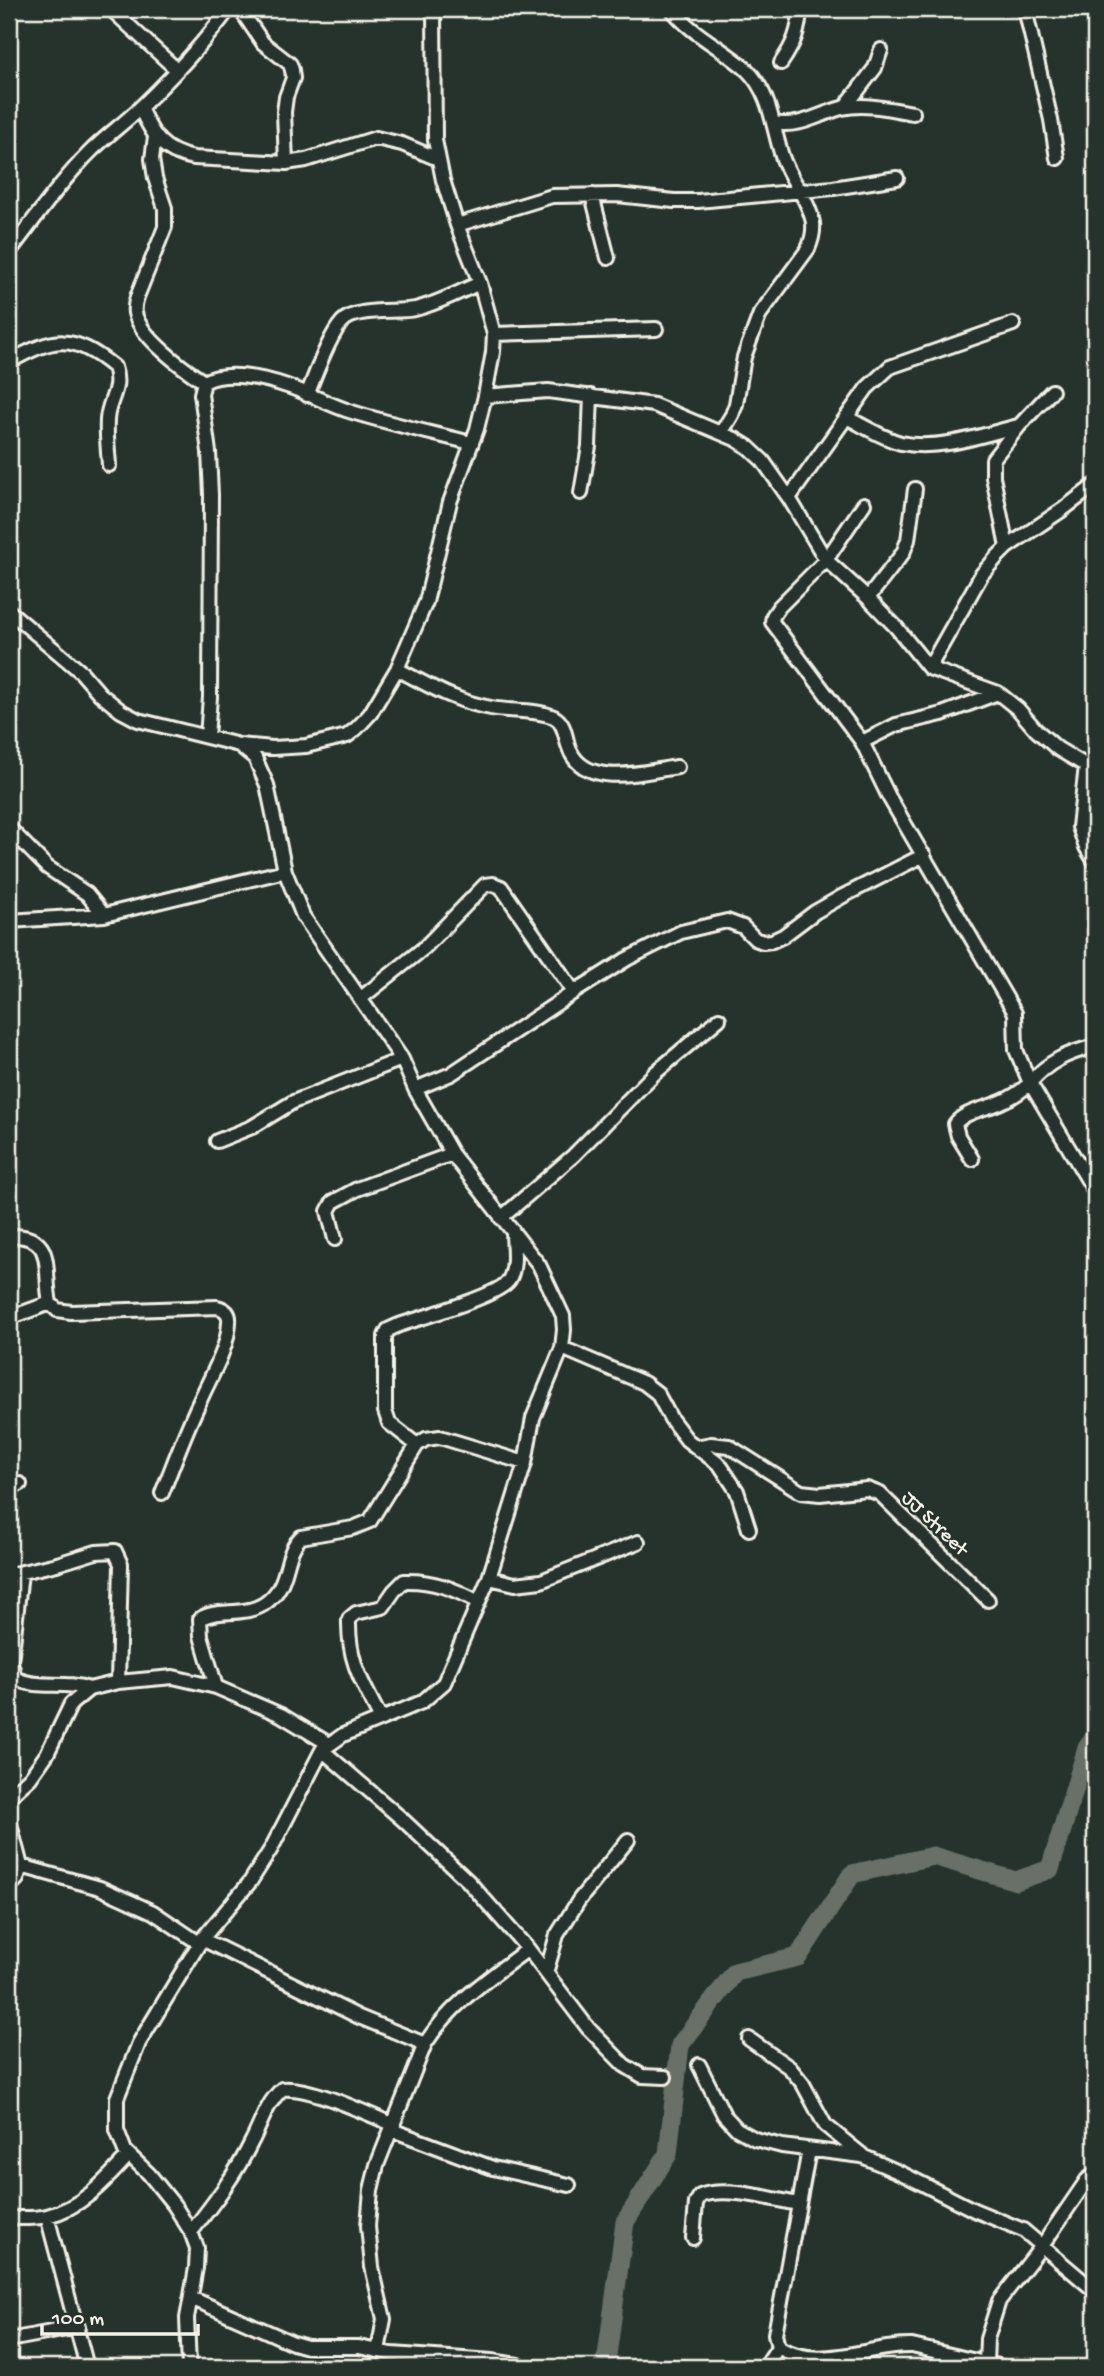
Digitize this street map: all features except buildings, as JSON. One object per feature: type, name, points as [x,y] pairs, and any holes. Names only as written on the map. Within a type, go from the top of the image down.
[{"type":"street","points":[[111,9],[177,70]]},
{"type":"street","points":[[9,252],[88,154],[114,128],[141,108],[207,38],[229,9]]},
{"type":"street","points":[[240,9],[263,43],[290,64],[292,70],[293,78],[284,112],[286,163]]},
{"type":"street","points":[[9,611],[81,672],[100,694],[121,711],[138,720],[239,745],[273,748],[306,746],[347,736],[370,714],[397,669],[426,602],[450,502],[485,396],[493,352],[494,334],[480,284],[457,225],[438,159],[435,139],[434,9]]},
{"type":"street","points":[[672,9],[682,22],[747,71],[766,97],[783,159],[813,222],[813,237],[808,249],[760,314],[744,357],[736,404],[721,433]]},
{"type":"street","points":[[781,62],[798,34],[800,9]]},
{"type":"street","points":[[1025,9],[1051,120],[1057,158]]},
{"type":"street","points":[[845,107],[875,68],[881,50]]},
{"type":"street","points":[[774,123],[803,123],[845,107],[871,106],[913,113]]},
{"type":"street","points":[[141,108],[155,136],[180,155],[286,163],[306,160],[376,138],[402,144],[438,159]]},
{"type":"street","points":[[155,136],[152,159],[165,208],[165,227],[134,307],[135,317],[157,345],[177,364],[204,382],[227,376],[260,379],[289,386],[351,412],[471,443]]},
{"type":"street","points":[[457,225],[552,196],[618,195],[674,201],[833,188],[897,178]]},
{"type":"street","points":[[592,195],[608,258]]},
{"type":"street","points":[[307,395],[340,323],[346,318],[356,313],[415,309],[480,284]]},
{"type":"street","points":[[789,498],[867,388],[890,367],[1013,324]]},
{"type":"street","points":[[494,334],[656,329]]},
{"type":"street","points":[[9,362],[41,346],[59,342],[76,343],[90,348],[114,367],[118,385],[108,410],[109,465]]},
{"type":"street","points":[[204,382],[201,394],[209,452],[211,495],[210,697],[206,737]]},
{"type":"street","points":[[485,396],[548,391],[654,405],[748,447],[763,461],[789,498],[826,560],[896,627],[929,668],[998,693],[1058,749],[1091,769],[1079,827],[1095,862]]},
{"type":"street","points":[[1007,547],[993,477],[993,459],[1018,426],[1052,391]]},
{"type":"street","points":[[581,493],[590,446],[591,396]]},
{"type":"street","points":[[846,417],[889,439],[918,445],[945,443],[1018,426]]},
{"type":"street","points":[[929,668],[982,574],[1007,547],[1095,485]]},
{"type":"street","points":[[868,598],[904,554],[915,489]]},
{"type":"street","points":[[864,504],[837,540],[826,560],[779,607],[772,622],[862,742],[890,797],[1015,1013],[1016,1050],[1030,1083],[1095,1192]]},
{"type":"street","points":[[397,669],[465,703],[492,709],[538,713],[558,719],[572,757],[590,771],[610,775],[631,774],[677,766]]},
{"type":"street","points":[[862,742],[896,725],[949,711],[998,693]]},
{"type":"street","points":[[189,2367],[187,2318],[197,2248],[191,2232],[174,2205],[149,2174],[125,2151],[117,2130],[117,2098],[139,2043],[200,1941],[250,1882],[264,1860],[326,1747],[343,1735],[422,1702],[444,1683],[489,1578],[525,1463],[533,1418],[562,1348],[564,1330],[563,1316],[539,1265],[452,1154],[415,1089],[402,1059],[303,916],[285,871],[262,771],[255,758],[239,745]]},
{"type":"street","points":[[9,828],[47,867],[87,894],[104,915]]},
{"type":"street","points":[[415,1089],[451,1074],[627,959],[681,932],[727,921],[743,928],[755,940],[772,941],[834,902],[924,855]]},
{"type":"street","points":[[9,921],[104,915],[285,871]]},
{"type":"street","points":[[360,999],[424,948],[485,885],[493,884],[501,887],[574,992]]},
{"type":"street","points":[[501,1218],[573,1156],[655,1073],[719,1018]]},
{"type":"street","points":[[972,1159],[954,1129],[958,1120],[1020,1093],[1051,1062],[1071,1052],[1095,1046]]},
{"type":"street","points":[[217,1142],[252,1127],[293,1102],[402,1059]]},
{"type":"street","points":[[335,1239],[328,1212],[332,1202],[357,1189],[452,1154]]},
{"type":"street","points":[[417,1445],[389,1423],[385,1411],[384,1336],[388,1330],[399,1325],[504,1287],[510,1279],[514,1263],[513,1231]]},
{"type":"street","points":[[9,1236],[36,1240],[43,1248],[50,1303],[57,1310],[217,1307],[225,1309],[228,1314],[229,1321],[221,1356],[162,1493]]},
{"type":"street","points":[[9,1318],[50,1303]]},
{"type":"street","points":[[562,1348],[643,1383],[657,1393],[670,1419],[687,1440],[720,1465],[737,1491],[749,1529]]},
{"type":"street","points":[[216,1687],[201,1636],[200,1619],[210,1614],[236,1613],[263,1604],[276,1594],[287,1574],[292,1551],[301,1537],[353,1528],[370,1521],[417,1445],[426,1439],[440,1437],[525,1463]]},
{"type":"street","name":"JJ Street","points":[[696,1447],[711,1444],[729,1446],[801,1492],[820,1494],[867,1489],[880,1494],[988,1600]]},
{"type":"street","points":[[489,1578],[515,1584],[541,1581],[638,1542]]},
{"type":"street","points":[[89,1689],[69,1684],[34,1685],[15,1678],[11,1662],[15,1574],[96,1552],[115,1551],[121,1564],[118,1682]]},
{"type":"street","points":[[381,1719],[357,1673],[348,1644],[349,1619],[356,1613],[383,1607],[404,1581],[424,1580],[451,1588],[479,1602]]},
{"type":"street","points":[[9,1797],[30,1778],[47,1754],[71,1704],[89,1689],[118,1682],[173,1677],[216,1687],[281,1715],[326,1747],[468,1881],[528,1949],[588,2028],[624,2065],[642,2076],[664,2077]]},
{"type":"street","points":[[9,1819],[21,1866],[17,1879],[9,1887]]},
{"type":"street","points":[[546,1973],[557,1935],[579,1900],[628,1840]]},
{"type":"street","points":[[21,1866],[100,1888],[153,1912],[200,1941],[389,2031],[425,2044]]},
{"type":"street","points":[[378,2351],[383,2312],[373,2280],[368,2226],[370,2190],[377,2165],[425,2044],[435,2028],[457,2006],[528,1949]]},
{"type":"street","points":[[750,2039],[790,2068],[803,2084],[825,2125],[862,2156]]},
{"type":"street","points":[[699,2065],[718,2105],[737,2129],[755,2139],[809,2150],[862,2156],[904,2174],[974,2210],[1023,2230],[1095,2291]]},
{"type":"street","points":[[191,2232],[229,2180],[253,2140],[266,2107],[282,2089],[293,2088],[334,2101],[493,2168],[569,2185]]},
{"type":"street","points":[[765,2367],[778,2347],[775,2334],[809,2150]]},
{"type":"street","points":[[9,2217],[47,2216],[66,2209],[103,2183],[129,2155]]},
{"type":"street","points":[[778,2347],[804,2358],[830,2362],[897,2346],[912,2347],[994,2366],[987,2339],[999,2301],[1042,2246],[1087,2180],[1095,2174]]},
{"type":"street","points":[[694,2238],[696,2203],[700,2196],[708,2193],[741,2194],[798,2204]]},
{"type":"street","points":[[47,2216],[88,2367]]},
{"type":"street","points":[[191,2298],[307,2347],[359,2347],[518,2365]]},
{"type":"street","points":[[9,2340],[78,2327]]},
{"type":"waterway","points":[[602,2367],[607,2356],[625,2222],[668,2154],[680,2045],[735,1972],[798,1957],[852,1874],[933,1856],[1016,1881],[1050,1869],[1087,1748],[1095,1737]]}]
